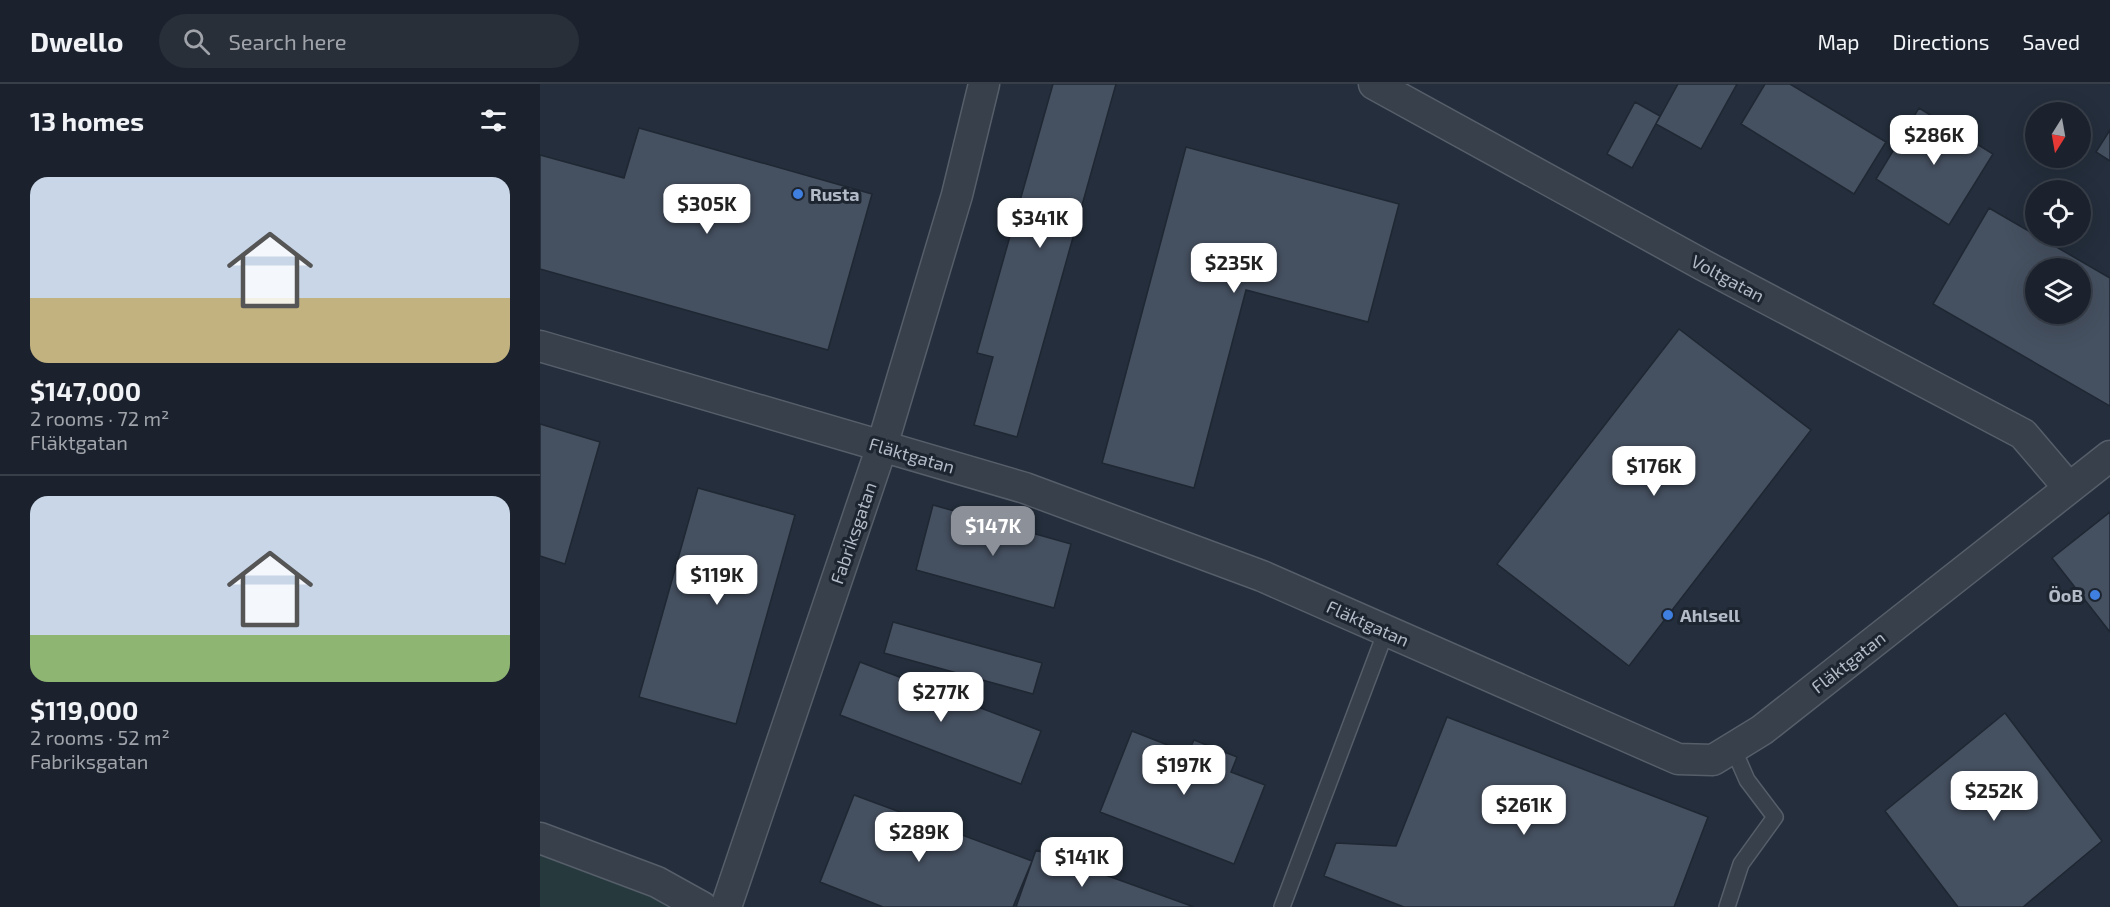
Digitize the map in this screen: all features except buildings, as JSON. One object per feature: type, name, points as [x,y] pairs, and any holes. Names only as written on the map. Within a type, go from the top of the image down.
[{"type":"street","name":"Fabriksgatan","points":[[726,907],[882,446],[957,195],[984,84]]},
{"type":"street","name":"Voltgatan","points":[[1374,84],[1703,265],[2023,434],[2069,488]]},
{"type":"street","name":"Fläktgatan","points":[[540,346],[1025,488],[1262,576],[1678,759],[1713,760],[1762,730],[2110,456]]},
{"type":"street","points":[[540,838],[657,882],[702,907]]},
{"type":"lane","points":[[1282,907],[1386,631]]},
{"type":"lane","points":[[1727,907],[1741,864],[1775,817],[1747,780],[1733,748]]},
{"type":"green space","points":[[540,851],[654,894],[672,907],[540,907]]},
{"type":"place","name":"Rusta","points":[[798,194]]},
{"type":"place","name":"ÖoB","points":[[2095,595]]},
{"type":"place","name":"Ahlsell","points":[[1668,615]]}]
